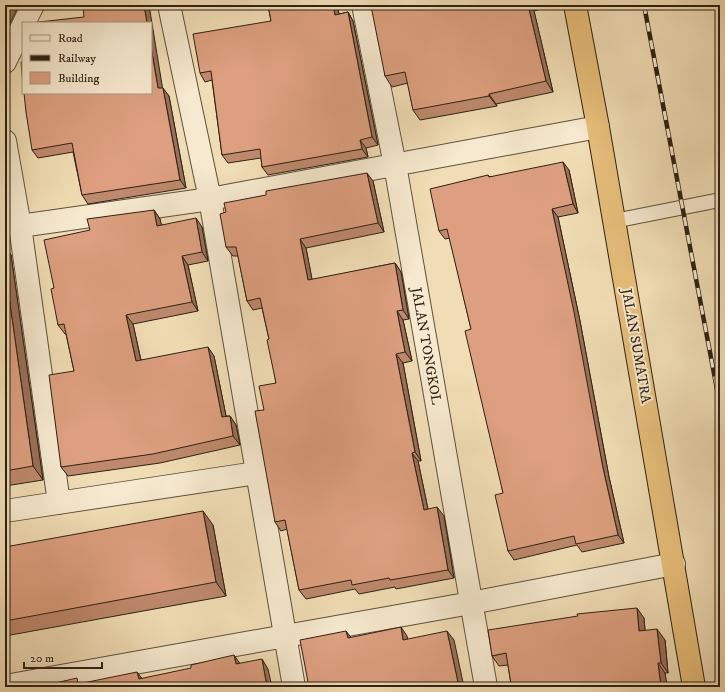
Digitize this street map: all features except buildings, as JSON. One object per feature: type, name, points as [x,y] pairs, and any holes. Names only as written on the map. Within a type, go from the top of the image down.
[{"type":"highway","name":"JALAN SUMATRA","points":[[574,5],[598,127],[694,687]]},
{"type":"street","points":[[25,22],[33,5]]},
{"type":"street","points":[[169,5],[210,199],[294,687]]},
{"type":"street","name":"JALAN TONGKOL","points":[[363,5],[395,165],[486,687]]},
{"type":"street","points":[[5,62],[22,28]]},
{"type":"street","points":[[20,226],[210,199],[598,127]]},
{"type":"street","points":[[5,141],[20,226],[60,503]]},
{"type":"street","points":[[5,511],[256,473]]},
{"type":"street","points":[[5,686],[86,680],[285,636],[471,603],[674,564]]},
{"type":"lane","points":[[614,221],[720,200]]},
{"type":"railway","points":[[644,5],[720,405]]}]
